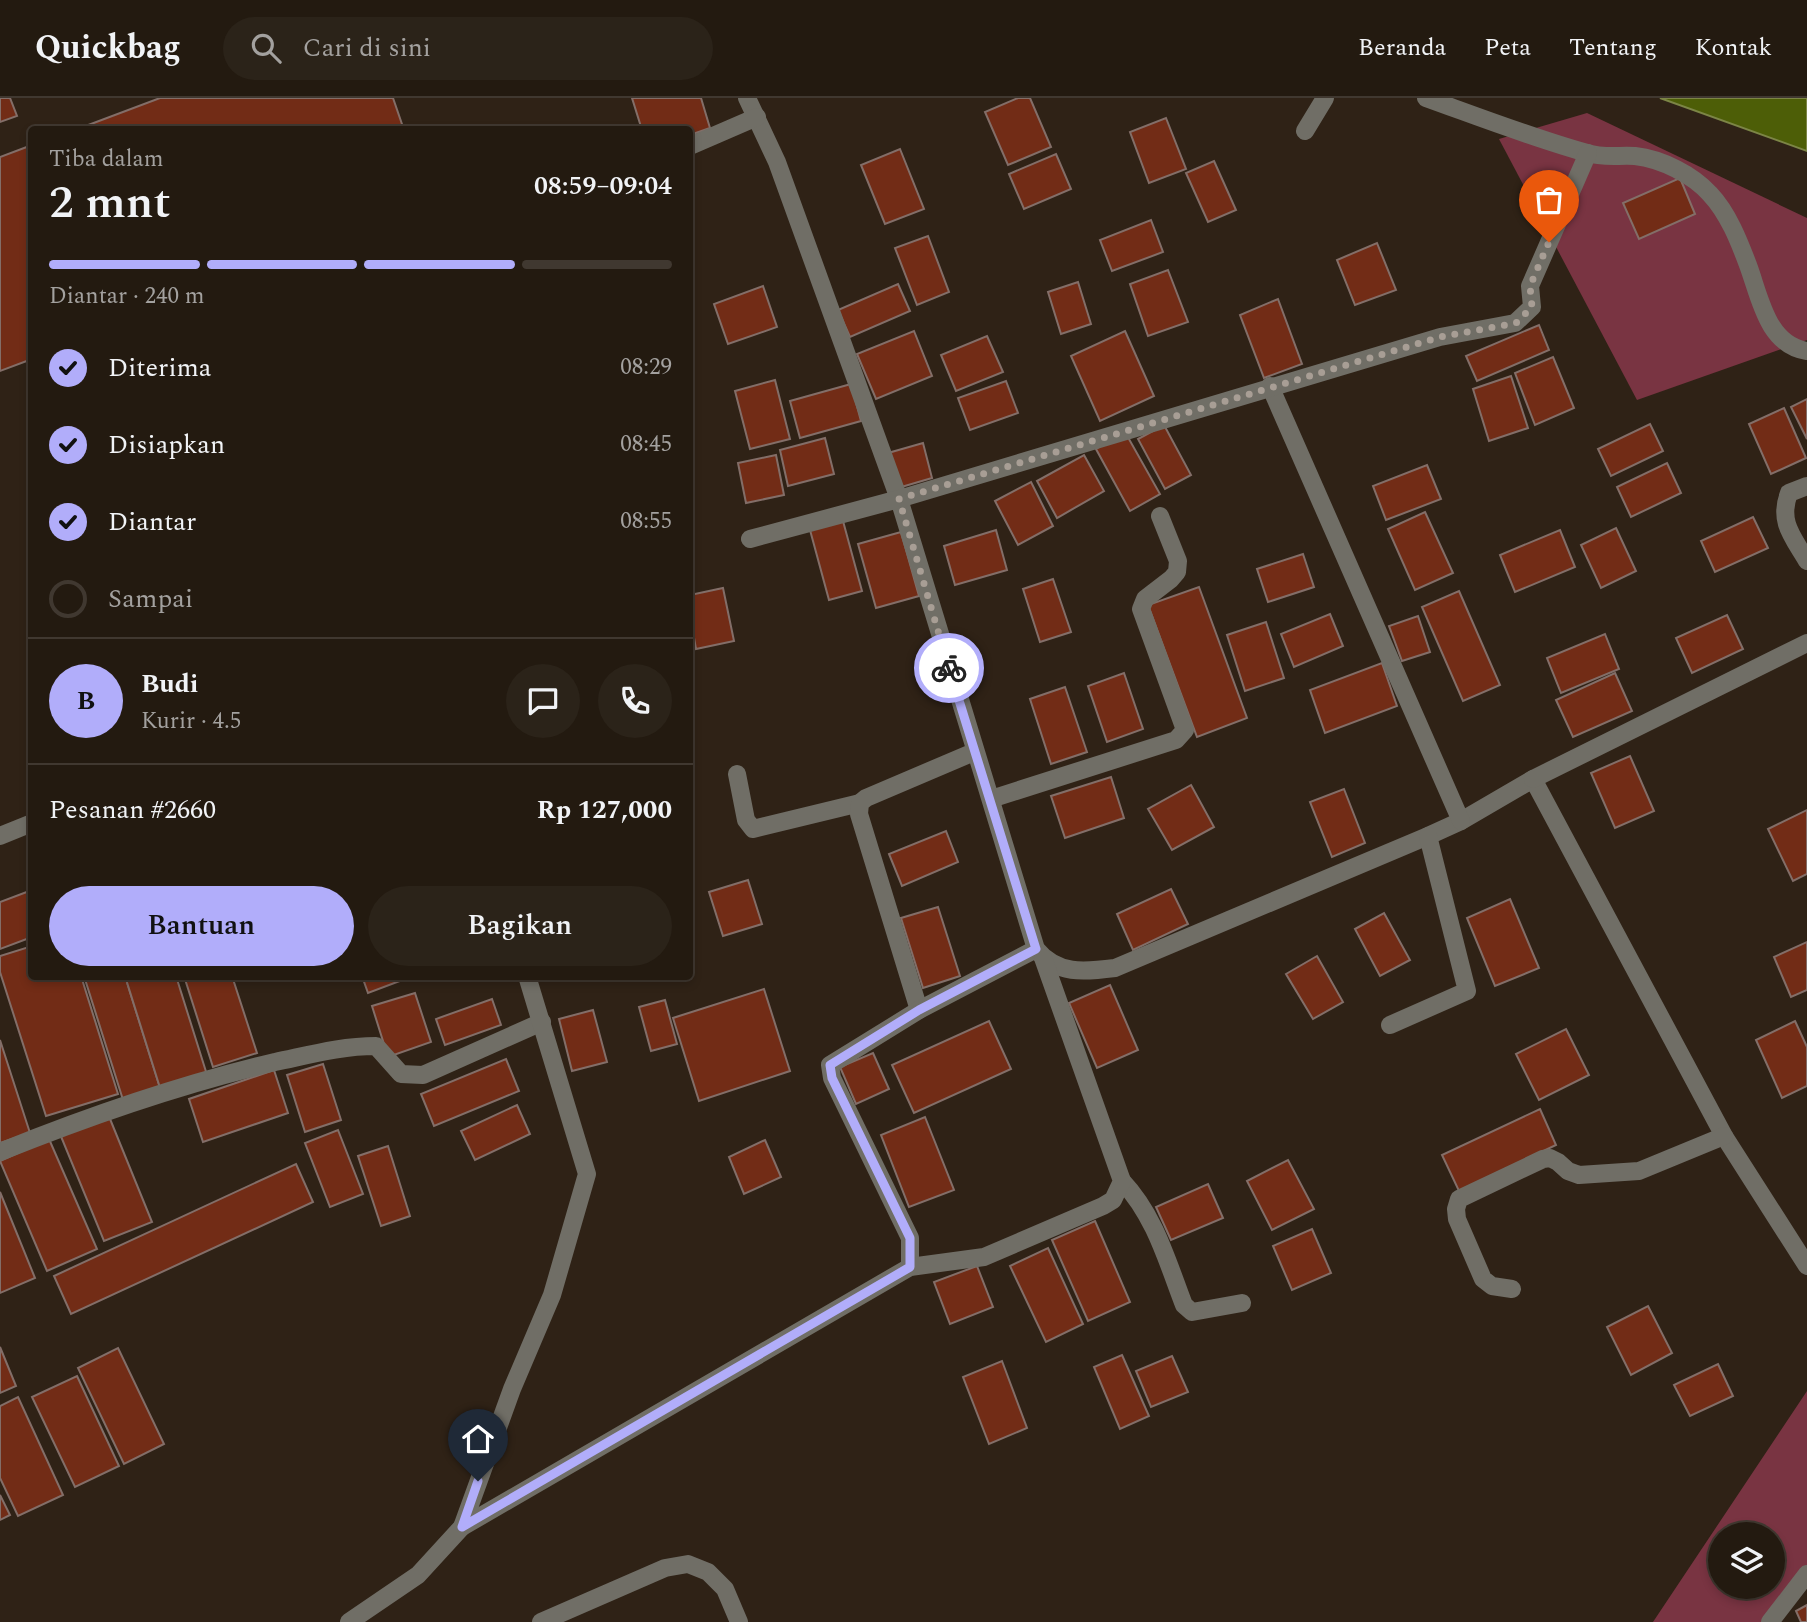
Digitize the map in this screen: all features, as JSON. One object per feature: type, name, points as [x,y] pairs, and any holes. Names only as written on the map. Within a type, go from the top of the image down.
[{"type":"street","points":[[747,98],[778,162],[899,499],[974,752],[1040,954],[1122,1181],[1137,1197],[1153,1223],[1184,1305],[1192,1312],[1242,1303]]},
{"type":"street","points":[[1305,131],[1325,98]]},
{"type":"street","points":[[1426,98],[1588,153],[1636,156],[1656,161],[1687,175],[1709,192],[1722,208],[1766,318],[1780,338],[1793,349],[1807,351]]},
{"type":"street","points":[[693,145],[757,117]]},
{"type":"street","points":[[750,540],[899,499],[1440,337],[1516,323],[1532,307],[1530,286],[1588,153]]},
{"type":"street","points":[[1270,386],[1461,821]]},
{"type":"street","points":[[1807,486],[1789,493],[1784,506],[1784,520],[1807,561]]},
{"type":"street","points":[[990,799],[1176,740],[1185,730],[1141,610],[1145,599],[1177,572],[1178,561],[1160,516]]},
{"type":"street","points":[[1040,954],[1071,971],[1115,968],[1461,821],[1533,779],[1807,643]]},
{"type":"street","points":[[737,774],[746,820],[753,829],[860,803],[866,797],[974,752]]},
{"type":"street","points":[[1533,779],[1724,1136],[1807,1266]]},
{"type":"street","points":[[860,803],[859,814],[919,1010]]},
{"type":"street","points":[[0,836],[28,825]]},
{"type":"street","points":[[1390,1025],[1468,991],[1428,836]]},
{"type":"street","points":[[910,1267],[910,1238],[832,1078],[830,1065],[919,1010],[1040,954]]},
{"type":"street","points":[[462,1527],[512,1389],[552,1295],[587,1174],[528,980]]},
{"type":"street","points":[[0,1152],[214,1076],[352,1046],[376,1046],[401,1074],[423,1075],[542,1022]]},
{"type":"street","points":[[1512,1289],[1492,1286],[1483,1279],[1457,1219],[1459,1199],[1543,1159],[1558,1161],[1568,1171],[1579,1175],[1639,1171],[1724,1136]]},
{"type":"street","points":[[349,1622],[418,1575],[462,1527],[910,1267],[984,1257],[1103,1206],[1113,1200],[1122,1181]]},
{"type":"street","points":[[541,1622],[665,1567],[688,1564],[708,1572],[725,1589],[739,1622]]},
{"type":"street","points":[[1770,1622],[1807,1574]]},
{"type":"shaded area","points":[[1660,98],[1807,98],[1807,151]]},
{"type":"shaded area","points":[[1587,113],[1807,218],[1807,340],[1637,400],[1499,139]]},
{"type":"shaded area","points":[[1807,1391],[1807,1570],[1770,1622],[1653,1622],[1708,1540],[1708,1599],[1785,1599],[1785,1522],[1720,1522]]},
{"type":"building","points":[[0,98],[10,98],[17,116],[0,122]]},
{"type":"building","points":[[160,98],[393,98],[403,126],[86,126]]},
{"type":"building","points":[[632,98],[701,98],[710,128],[693,134],[693,126],[641,126]]},
{"type":"building","points":[[1018,98],[1030,98],[1051,147],[1008,165],[985,112]]},
{"type":"building","points":[[1166,118],[1186,169],[1149,183],[1130,132]]},
{"type":"building","points":[[28,146],[28,360],[0,371],[0,157]]},
{"type":"building","points":[[900,149],[924,209],[885,224],[861,165]]},
{"type":"building","points":[[1056,154],[1071,189],[1024,209],[1009,174]]},
{"type":"building","points":[[1214,161],[1236,210],[1208,222],[1186,173]]},
{"type":"building","points":[[1680,178],[1695,214],[1639,239],[1623,203]]},
{"type":"building","points":[[1151,220],[1163,252],[1112,271],[1100,240]]},
{"type":"building","points":[[928,236],[949,292],[917,305],[895,248]]},
{"type":"building","points":[[1377,243],[1396,290],[1355,305],[1337,260]]},
{"type":"building","points":[[1168,270],[1188,322],[1148,336],[1130,284]]},
{"type":"building","points":[[1078,282],[1091,324],[1061,334],[1048,292]]},
{"type":"building","points":[[898,284],[910,311],[850,337],[838,310]]},
{"type":"building","points":[[763,286],[777,327],[728,344],[714,304]]},
{"type":"building","points":[[1278,299],[1302,364],[1264,378],[1240,315]]},
{"type":"building","points":[[1539,325],[1549,350],[1477,381],[1466,356]]},
{"type":"building","points":[[914,331],[932,376],[876,399],[857,354]]},
{"type":"building","points":[[1125,331],[1154,396],[1100,421],[1071,356]]},
{"type":"building","points":[[987,336],[1003,372],[956,391],[941,355]]},
{"type":"building","points":[[1553,357],[1574,408],[1535,425],[1515,373]]},
{"type":"building","points":[[1511,376],[1528,428],[1489,441],[1473,389]]},
{"type":"building","points":[[775,380],[790,439],[750,449],[735,391]]},
{"type":"building","points":[[1006,381],[1018,413],[970,430],[958,398]]},
{"type":"building","points":[[851,384],[861,421],[800,438],[790,401]]},
{"type":"building","points":[[1807,399],[1807,439],[1791,407]]},
{"type":"building","points":[[1784,408],[1806,458],[1771,474],[1749,424]]},
{"type":"building","points":[[1650,424],[1663,451],[1611,476],[1598,449]]},
{"type":"building","points":[[1164,425],[1191,475],[1165,489],[1138,439]]},
{"type":"building","points":[[1125,432],[1160,494],[1130,511],[1096,449]]},
{"type":"building","points":[[825,438],[834,474],[788,486],[780,450]]},
{"type":"building","points":[[923,443],[932,478],[898,488],[888,453]]},
{"type":"building","points":[[776,455],[784,495],[746,503],[738,463]]},
{"type":"building","points":[[1084,455],[1104,491],[1057,518],[1037,481]]},
{"type":"building","points":[[1667,463],[1681,493],[1631,517],[1617,487]]},
{"type":"building","points":[[1427,465],[1441,499],[1386,520],[1373,486]]},
{"type":"building","points":[[1031,482],[1053,526],[1018,545],[995,501]]},
{"type":"building","points":[[1425,512],[1453,573],[1415,590],[1388,529]]},
{"type":"building","points":[[1753,517],[1768,548],[1715,572],[1701,541]]},
{"type":"building","points":[[843,521],[862,591],[829,600],[810,530]]},
{"type":"building","points":[[1616,528],[1636,571],[1601,588],[1581,545]]},
{"type":"building","points":[[996,530],[1007,570],[955,585],[944,546]]},
{"type":"building","points":[[1560,530],[1575,567],[1515,592],[1500,555]]},
{"type":"building","points":[[901,532],[919,596],[876,608],[858,544]]},
{"type":"building","points":[[1303,554],[1314,587],[1268,602],[1257,569]]},
{"type":"building","points":[[1053,579],[1071,632],[1040,642],[1023,589]]},
{"type":"building","points":[[1199,587],[1247,718],[1197,737],[1148,605]]},
{"type":"building","points":[[723,588],[734,641],[696,649],[693,594]]},
{"type":"building","points":[[1459,591],[1500,685],[1463,701],[1422,607]]},
{"type":"building","points":[[1330,614],[1343,646],[1294,667],[1281,634]]},
{"type":"building","points":[[1727,615],[1743,649],[1692,673],[1676,638]]},
{"type":"building","points":[[1418,616],[1430,652],[1402,661],[1389,626]]},
{"type":"building","points":[[1266,622],[1284,678],[1245,691],[1227,635]]},
{"type":"building","points":[[1605,634],[1619,669],[1561,693],[1547,658]]},
{"type":"building","points":[[1382,663],[1397,706],[1325,733],[1310,690]]},
{"type":"building","points":[[1124,673],[1143,729],[1107,742],[1088,686]]},
{"type":"building","points":[[1615,673],[1632,711],[1573,737],[1556,700]]},
{"type":"building","points":[[1065,687],[1087,752],[1051,764],[1030,699]]},
{"type":"building","points":[[1630,756],[1654,811],[1615,828],[1591,773]]},
{"type":"building","points":[[1111,777],[1124,818],[1065,838],[1051,796]]},
{"type":"building","points":[[1191,785],[1214,827],[1172,850],[1148,809]]},
{"type":"building","points":[[1344,789],[1365,843],[1332,857],[1310,802]]},
{"type":"building","points":[[1807,810],[1807,874],[1793,881],[1768,829]]},
{"type":"building","points":[[946,831],[958,862],[902,886],[889,854]]},
{"type":"building","points":[[748,880],[762,924],[723,936],[709,892]]},
{"type":"building","points":[[1171,889],[1188,924],[1133,950],[1117,914]]},
{"type":"building","points":[[28,892],[28,938],[0,949],[0,902]]},
{"type":"building","points":[[1510,899],[1539,968],[1495,986],[1467,918]]},
{"type":"building","points":[[938,907],[960,976],[923,988],[901,918]]},
{"type":"building","points":[[1384,913],[1410,960],[1380,976],[1355,929]]},
{"type":"building","points":[[1807,942],[1807,990],[1791,997],[1774,957]]},
{"type":"building","points":[[28,947],[28,980],[82,980],[118,1094],[46,1116],[0,972],[0,956]]},
{"type":"building","points":[[1317,956],[1343,1002],[1313,1019],[1286,974]]},
{"type":"building","points":[[85,980],[126,980],[161,1091],[124,1103]]},
{"type":"building","points":[[126,980],[177,980],[208,1078],[161,1091]]},
{"type":"building","points":[[185,980],[233,980],[257,1053],[213,1067]]},
{"type":"building","points":[[363,980],[402,980],[368,993]]},
{"type":"building","points":[[1110,985],[1138,1050],[1097,1068],[1069,1003]]},
{"type":"building","points":[[764,989],[790,1071],[699,1101],[673,1018]]},
{"type":"building","points":[[415,993],[431,1042],[388,1057],[372,1006]]},
{"type":"building","points":[[492,999],[501,1025],[445,1045],[436,1019]]},
{"type":"building","points":[[665,1000],[677,1044],[651,1051],[639,1007]]},
{"type":"building","points":[[593,1010],[607,1062],[572,1071],[559,1019]]},
{"type":"building","points":[[989,1021],[1011,1069],[914,1113],[892,1065]]},
{"type":"building","points":[[1795,1021],[1807,1047],[1807,1086],[1782,1098],[1756,1040]]},
{"type":"building","points":[[1566,1029],[1589,1075],[1539,1100],[1516,1054]]},
{"type":"building","points":[[0,1040],[30,1133],[0,1143]]},
{"type":"building","points":[[873,1053],[889,1089],[856,1104],[840,1067]]},
{"type":"building","points":[[506,1059],[519,1091],[434,1126],[421,1094]]},
{"type":"building","points":[[323,1064],[341,1120],[305,1132],[287,1075]]},
{"type":"building","points":[[274,1070],[288,1113],[203,1142],[189,1099]]},
{"type":"building","points":[[517,1105],[530,1134],[475,1160],[461,1131]]},
{"type":"building","points":[[1540,1109],[1556,1145],[1459,1191],[1442,1155]]},
{"type":"building","points":[[108,1114],[152,1222],[104,1241],[60,1134]]},
{"type":"building","points":[[925,1117],[954,1190],[909,1207],[881,1135]]},
{"type":"building","points":[[338,1130],[363,1194],[330,1207],[305,1143]]},
{"type":"building","points":[[49,1139],[97,1249],[47,1271],[0,1161]]},
{"type":"building","points":[[765,1140],[781,1177],[744,1194],[729,1157]]},
{"type":"building","points":[[388,1146],[410,1216],[381,1226],[358,1156]]},
{"type":"building","points":[[1288,1160],[1314,1209],[1272,1230],[1247,1181]]},
{"type":"building","points":[[296,1164],[313,1202],[71,1314],[54,1276]]},
{"type":"building","points":[[1208,1184],[1223,1218],[1171,1240],[1156,1207]]},
{"type":"building","points":[[0,1192],[35,1278],[0,1293]]},
{"type":"building","points":[[1095,1221],[1130,1302],[1088,1321],[1052,1240]]},
{"type":"building","points":[[1312,1229],[1331,1273],[1292,1290],[1273,1246]]},
{"type":"building","points":[[1048,1248],[1083,1324],[1046,1342],[1010,1266]]},
{"type":"building","points":[[977,1266],[993,1307],[950,1324],[934,1282]]},
{"type":"building","points":[[1648,1306],[1672,1353],[1631,1375],[1607,1327]]},
{"type":"building","points":[[0,1347],[16,1386],[0,1393]]},
{"type":"building","points":[[118,1348],[164,1444],[124,1464],[78,1368]]},
{"type":"building","points":[[1122,1355],[1149,1416],[1120,1429],[1094,1367]]},
{"type":"building","points":[[1172,1356],[1188,1392],[1151,1407],[1136,1371]]},
{"type":"building","points":[[1002,1361],[1027,1428],[989,1444],[963,1377]]},
{"type":"building","points":[[1718,1364],[1733,1396],[1690,1416],[1674,1385]]},
{"type":"building","points":[[77,1376],[119,1466],[75,1487],[32,1397]]},
{"type":"building","points":[[18,1397],[63,1495],[18,1516],[0,1478],[0,1406]]},
{"type":"building","points":[[0,1495],[10,1515],[0,1520]]},
{"type":"building","points":[[1807,1605],[1807,1622],[1801,1622],[1796,1611]]},
{"type":"way so far","points":[[949,668],[899,499],[1440,337],[1516,323],[1532,307],[1530,286],[1549,242]]},
{"type":"route","points":[[478,1481],[462,1527],[910,1267],[910,1238],[832,1078],[830,1065],[919,1010],[1036,949],[949,668]]}]
